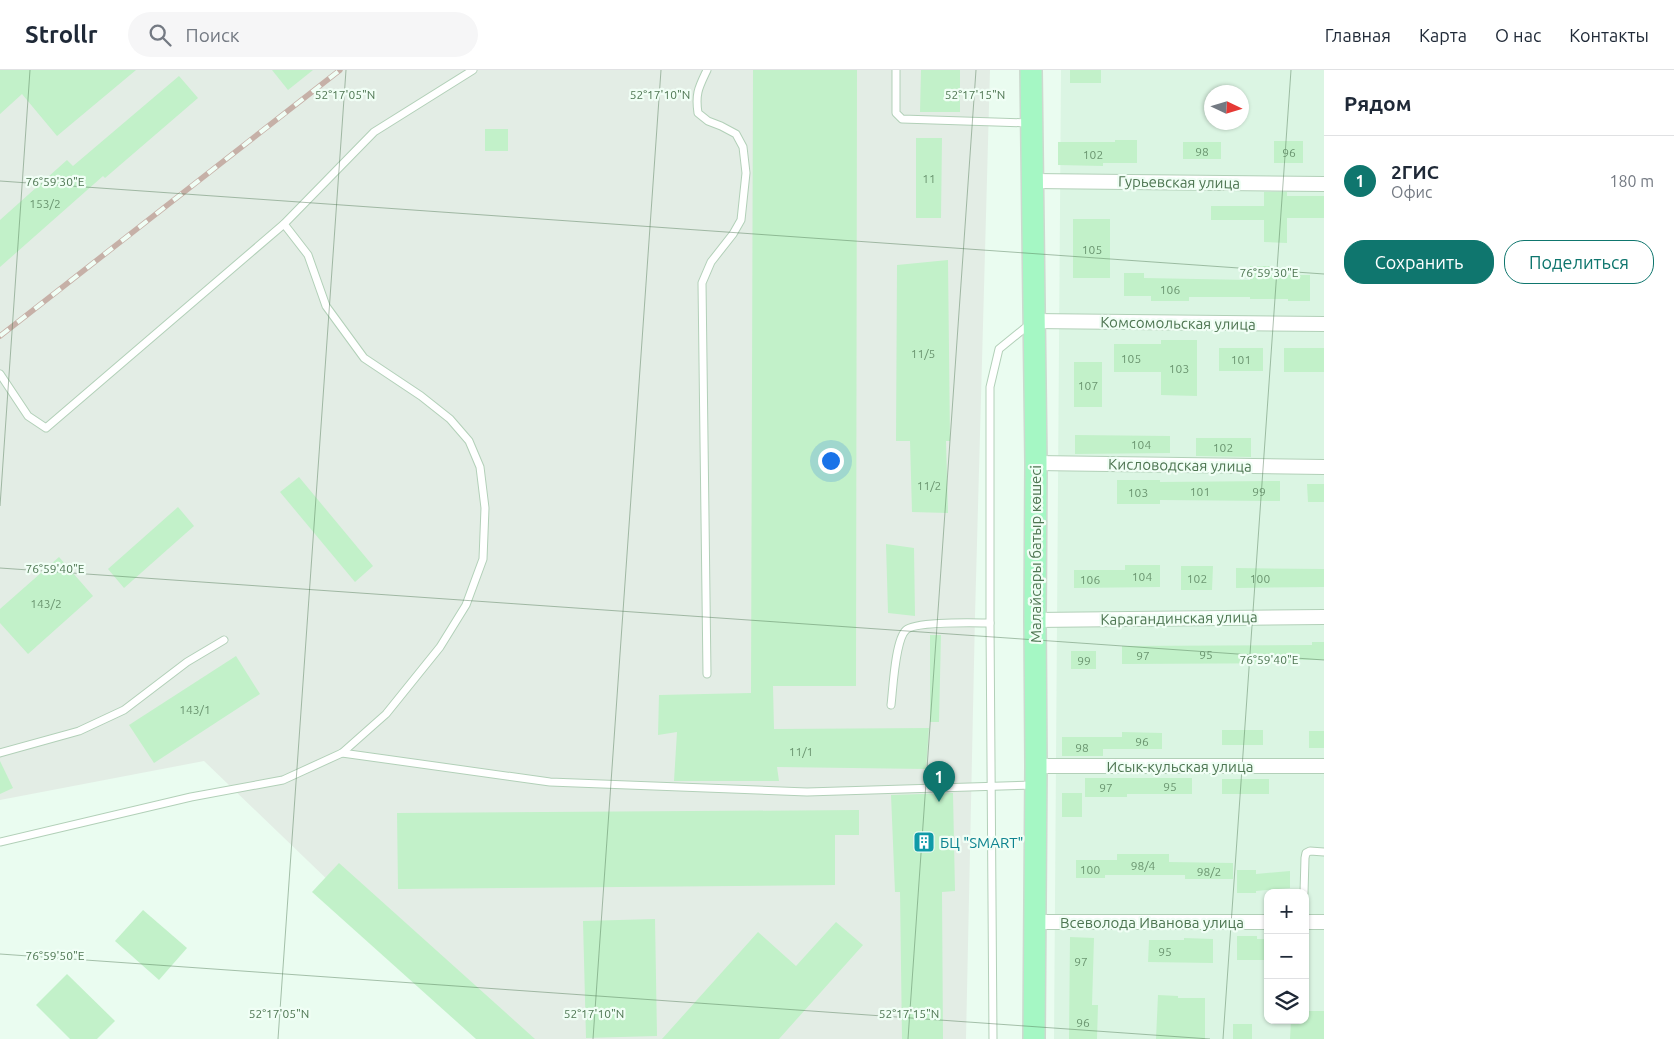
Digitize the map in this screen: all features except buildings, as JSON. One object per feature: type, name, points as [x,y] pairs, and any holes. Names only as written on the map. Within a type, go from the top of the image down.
[{"type":"main road","name":"Малайсары батыр көшесі","points":[[1030,70],[1036,463],[1036,922],[1034,1039]]},
{"type":"street","name":"Гурьевская улица","points":[[1033,181],[1324,184]]},
{"type":"street","name":"Комсомольская улица","points":[[1033,321],[1324,324]]},
{"type":"street","name":"Кисловодская улица","points":[[1036,463],[1324,466]]},
{"type":"street","name":"Карагандинская улица","points":[[1035,620],[1324,617]]},
{"type":"street","name":"Исык-кульская улица","points":[[1036,776],[1324,766]]},
{"type":"street","name":"Всеволода Иванова улица","points":[[1036,922],[1264,922]]},
{"type":"street","points":[[1309,922],[1324,922]]},
{"type":"lane","points":[[0,374],[28,416],[46,428],[284,224],[374,132],[473,70]]},
{"type":"lane","points":[[707,70],[696,99],[698,112],[708,121],[736,134],[742,147],[746,173],[741,220],[733,234],[711,262],[702,283],[707,674]]},
{"type":"lane","points":[[896,70],[896,113],[902,118],[1032,123]]},
{"type":"lane","points":[[0,842],[191,797],[283,780],[342,753],[386,714],[440,647],[466,605],[483,559],[485,508],[480,467],[469,441],[450,419],[421,396],[364,358],[326,306],[308,255],[284,224]]},
{"type":"lane","points":[[993,1039],[990,387],[999,349],[1033,321]]},
{"type":"lane","points":[[891,705],[899,644],[906,630],[918,624],[990,622]]},
{"type":"lane","points":[[0,753],[78,732],[124,710],[187,662],[224,640]]},
{"type":"lane","points":[[342,753],[550,782],[807,792],[991,786],[1036,776]]},
{"type":"lane","points":[[1304,889],[1306,853],[1310,851],[1324,852]]},
{"type":"shaded area","points":[[0,70],[990,70],[966,1039],[493,1039],[204,761],[0,800]]},
{"type":"shaded area","points":[[1061,70],[1324,70],[1324,1039],[1054,1039]]},
{"type":"railway","points":[[0,336],[340,70]]},
{"type":"place","name":"2ГИС","points":[[939,802]]},
{"type":"place","name":"БЦ \"SMART\"","points":[[924,842]]}]
